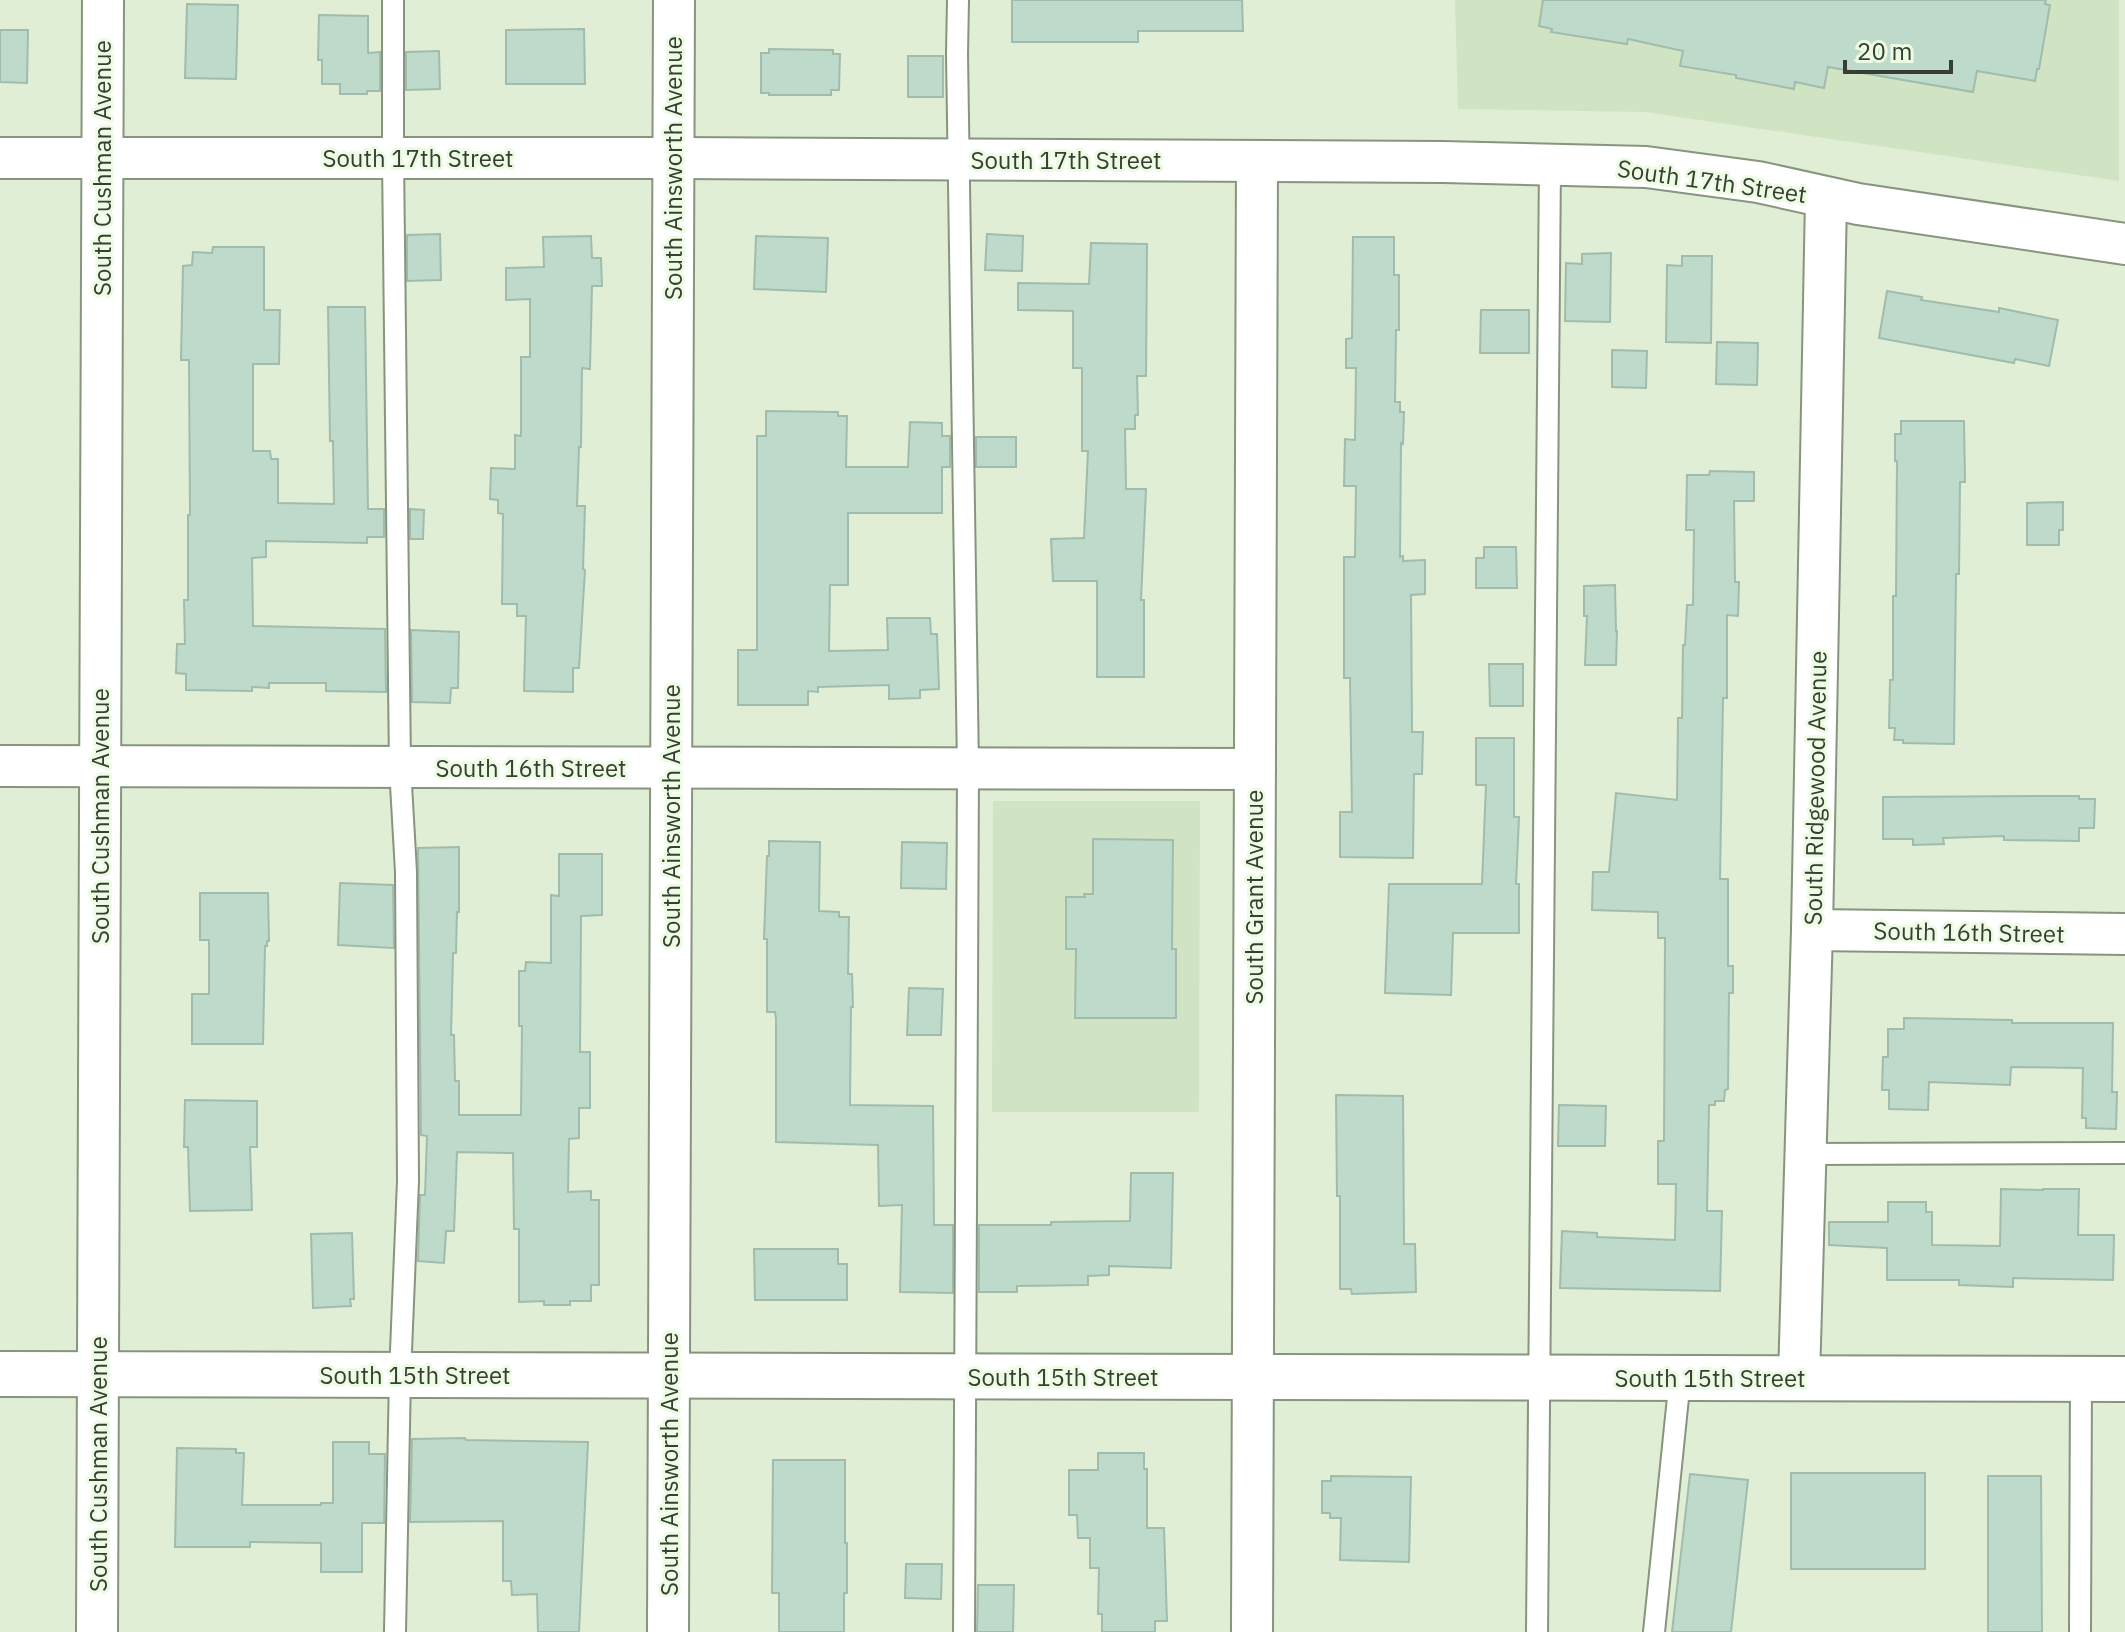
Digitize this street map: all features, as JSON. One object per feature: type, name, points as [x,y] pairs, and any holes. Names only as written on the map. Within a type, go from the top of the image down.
[{"type":"street","name":"South Cushman Avenue","points":[[97,1632],[103,0]]},
{"type":"street","name":"South Ainsworth Avenue","points":[[668,1632],[674,0]]},
{"type":"street","name":"South 17th Street","points":[[0,158],[1257,161],[1646,167],[1758,182],[1826,198],[2125,244]]},
{"type":"street","name":"South Grant Avenue","points":[[1252,1632],[1257,161]]},
{"type":"street","name":"South Ridgewood Avenue","points":[[1799,1378],[1812,930],[1826,198]]},
{"type":"street","name":"South 16th Street","points":[[0,766],[1255,769]]},
{"type":"street","name":"South 16th Street","points":[[1812,930],[2125,934]]},
{"type":"street","name":"South 15th Street","points":[[0,1374],[2125,1379]]},
{"type":"lane","points":[[393,0],[400,767],[406,872],[408,1181],[400,1375],[395,1632]]},
{"type":"lane","points":[[958,0],[968,768],[964,1632]]},
{"type":"lane","points":[[1537,1632],[1550,164]]},
{"type":"lane","points":[[1805,1154],[2125,1153]]},
{"type":"lane","points":[[1654,1632],[1680,1378]]},
{"type":"lane","points":[[2080,1632],[2081,1379]]},
{"type":"shaded area","points":[[1455,0],[2119,0],[2119,181],[1645,112],[1458,109]]},
{"type":"shaded area","points":[[993,801],[1200,801],[1199,1112],[992,1112]]},
{"type":"building","points":[[1012,0],[1242,0],[1243,31],[1138,31],[1138,42],[1012,42]]},
{"type":"building","points":[[1543,0],[2046,0],[2045,4],[2050,5],[2035,81],[1977,71],[1973,92],[1828,67],[1824,88],[1795,82],[1794,89],[1736,78],[1736,75],[1680,66],[1683,51],[1628,39],[1627,44],[1551,32],[1552,29],[1539,26]]},
{"type":"building","points":[[187,4],[238,5],[236,79],[185,78]]},
{"type":"building","points":[[319,15],[368,16],[368,53],[380,52],[380,91],[340,94],[340,84],[322,84],[322,60],[318,60]]},
{"type":"building","points":[[584,29],[585,84],[506,84],[506,30]]},
{"type":"building","points":[[0,30],[28,30],[27,83],[0,82]]},
{"type":"building","points":[[769,49],[833,50],[833,54],[840,54],[839,90],[831,90],[831,95],[761,93],[761,53],[769,53]]},
{"type":"building","points":[[439,51],[440,89],[406,90],[406,52]]},
{"type":"building","points":[[908,56],[943,56],[943,97],[908,97]]},
{"type":"building","points":[[440,234],[441,280],[407,281],[407,235]]},
{"type":"building","points":[[987,234],[1023,236],[1022,271],[985,270]]},
{"type":"building","points":[[591,236],[592,258],[601,258],[602,286],[592,286],[590,369],[582,368],[577,506],[585,506],[585,570],[579,668],[573,668],[573,692],[524,691],[526,616],[517,616],[517,604],[502,604],[503,514],[498,513],[498,500],[490,499],[491,468],[515,469],[515,435],[521,436],[521,357],[530,357],[530,299],[506,300],[506,268],[544,267],[543,237]]},
{"type":"building","points":[[756,236],[828,238],[826,292],[754,289]]},
{"type":"building","points":[[1353,237],[1394,237],[1394,275],[1399,275],[1395,402],[1400,402],[1400,412],[1404,412],[1400,557],[1403,556],[1403,561],[1425,560],[1425,594],[1411,595],[1412,732],[1423,732],[1422,774],[1414,774],[1413,858],[1340,857],[1340,812],[1352,812],[1350,678],[1344,678],[1344,557],[1355,557],[1356,486],[1344,486],[1345,439],[1355,440],[1356,368],[1346,368],[1346,339],[1352,338]]},
{"type":"building","points":[[1091,243],[1147,244],[1146,376],[1137,376],[1138,415],[1135,415],[1135,429],[1125,429],[1126,489],[1146,489],[1141,600],[1144,600],[1144,677],[1097,677],[1097,581],[1053,581],[1051,539],[1084,538],[1088,451],[1082,451],[1082,368],[1073,368],[1073,311],[1018,310],[1018,283],[1089,284]]},
{"type":"building","points":[[213,247],[264,247],[264,310],[280,310],[279,364],[253,364],[253,451],[270,451],[271,459],[278,459],[278,503],[334,504],[328,307],[365,307],[368,509],[384,509],[384,537],[367,537],[367,543],[266,541],[266,557],[252,558],[253,626],[385,629],[386,692],[326,691],[326,683],[269,683],[269,688],[252,687],[252,691],[186,690],[186,674],[176,673],[177,644],[185,644],[184,600],[188,600],[190,515],[189,360],[181,360],[183,266],[192,265],[193,252],[212,253]]},
{"type":"building","points":[[1611,253],[1610,322],[1565,321],[1566,263],[1582,264],[1582,254]]},
{"type":"building","points":[[1682,256],[1712,256],[1711,343],[1666,342],[1667,265],[1682,266]]},
{"type":"building","points":[[1887,291],[1922,297],[1921,300],[1999,312],[1999,308],[2058,320],[2049,366],[2015,359],[2014,363],[1879,338]]},
{"type":"building","points":[[1481,310],[1529,310],[1529,353],[1480,353]]},
{"type":"building","points":[[1717,342],[1758,343],[1757,385],[1716,384]]},
{"type":"building","points":[[1612,350],[1647,351],[1646,388],[1612,387]]},
{"type":"building","points":[[766,411],[838,412],[838,416],[847,416],[846,467],[908,467],[910,422],[942,423],[942,436],[950,436],[950,467],[942,467],[942,513],[848,513],[848,585],[830,585],[829,651],[888,650],[887,618],[930,618],[931,634],[937,634],[939,689],[920,690],[920,698],[889,699],[889,685],[818,687],[818,692],[808,691],[808,705],[738,705],[738,650],[757,650],[757,436],[766,436]]},
{"type":"building","points":[[1901,421],[1964,421],[1965,482],[1960,482],[1959,574],[1956,574],[1954,744],[1903,743],[1903,740],[1894,740],[1895,728],[1889,728],[1890,680],[1893,680],[1893,596],[1896,596],[1895,434],[1901,434]]},
{"type":"building","points":[[976,437],[1016,437],[1016,467],[976,467]]},
{"type":"building","points":[[1710,471],[1754,472],[1754,501],[1734,501],[1738,616],[1727,615],[1727,698],[1723,698],[1720,879],[1728,879],[1728,966],[1733,966],[1733,993],[1729,993],[1728,1089],[1725,1090],[1724,1101],[1709,1105],[1707,1211],[1722,1211],[1720,1291],[1560,1288],[1562,1231],[1597,1233],[1597,1237],[1675,1240],[1676,1184],[1658,1184],[1658,1141],[1664,1141],[1665,938],[1658,938],[1658,912],[1592,910],[1593,872],[1609,872],[1616,793],[1677,800],[1683,645],[1687,605],[1693,605],[1694,530],[1686,530],[1687,475],[1709,475]]},
{"type":"building","points":[[2063,502],[2063,530],[2059,530],[2059,545],[2027,545],[2027,503]]},
{"type":"building","points":[[410,509],[424,510],[423,539],[410,539]]},
{"type":"building","points":[[1484,547],[1516,547],[1517,588],[1476,588],[1476,558],[1484,558]]},
{"type":"building","points":[[1615,585],[1616,665],[1585,665],[1587,616],[1584,616],[1584,586]]},
{"type":"building","points":[[411,630],[459,632],[458,688],[451,688],[450,703],[412,702]]},
{"type":"building","points":[[1489,664],[1523,664],[1523,706],[1490,706]]},
{"type":"building","points":[[1476,738],[1514,738],[1514,817],[1519,817],[1516,884],[1519,884],[1519,933],[1453,933],[1451,995],[1385,993],[1389,884],[1482,884],[1486,785],[1476,785]]},
{"type":"building","points":[[2079,796],[2079,799],[2095,799],[2094,828],[2079,828],[2079,841],[2004,840],[2004,836],[1943,838],[1944,844],[1913,845],[1913,839],[1883,839],[1883,797]]},
{"type":"building","points":[[1093,839],[1173,840],[1172,949],[1176,949],[1176,1018],[1075,1018],[1076,949],[1066,949],[1066,897],[1093,894]]},
{"type":"building","points":[[769,841],[820,842],[819,911],[839,912],[839,917],[849,917],[848,974],[852,974],[853,1007],[850,1105],[933,1106],[934,1225],[953,1225],[953,1293],[900,1292],[902,1205],[879,1206],[878,1145],[776,1142],[776,1019],[775,1012],[767,1012],[767,939],[764,939]]},
{"type":"building","points":[[902,842],[947,843],[946,889],[901,888]]},
{"type":"building","points":[[459,847],[459,912],[456,953],[453,953],[451,1035],[454,1035],[455,1081],[459,1081],[459,1115],[521,1115],[519,971],[525,971],[526,962],[551,963],[551,895],[559,896],[559,854],[602,854],[602,915],[581,916],[580,1052],[590,1052],[590,1108],[579,1108],[579,1138],[569,1139],[568,1192],[591,1191],[591,1200],[599,1200],[599,1285],[591,1285],[591,1301],[570,1301],[570,1305],[544,1305],[544,1301],[519,1302],[519,1229],[514,1229],[513,1153],[457,1152],[454,1231],[446,1231],[444,1263],[418,1261],[420,1195],[425,1195],[427,1136],[421,1135],[418,848]]},
{"type":"building","points":[[340,883],[393,885],[394,948],[338,945]]},
{"type":"building","points":[[200,893],[268,893],[269,941],[265,946],[263,1044],[192,1044],[192,994],[209,994],[209,940],[200,940]]},
{"type":"building","points":[[909,988],[943,989],[941,1035],[907,1035]]},
{"type":"building","points":[[1904,1018],[2012,1020],[2012,1023],[2113,1023],[2112,1092],[2117,1092],[2116,1129],[2086,1128],[2086,1118],[2082,1118],[2083,1068],[2011,1067],[2010,1085],[1929,1082],[1928,1110],[1889,1109],[1889,1090],[1882,1090],[1883,1057],[1888,1057],[1888,1029],[1904,1029]]},
{"type":"building","points":[[1336,1095],[1403,1096],[1404,1244],[1415,1244],[1416,1292],[1352,1294],[1351,1289],[1340,1289]]},
{"type":"building","points":[[185,1100],[257,1101],[257,1147],[250,1147],[252,1210],[190,1211],[188,1147],[184,1147]]},
{"type":"building","points":[[1559,1105],[1606,1106],[1605,1146],[1558,1146]]},
{"type":"building","points":[[1131,1173],[1173,1173],[1171,1268],[1109,1266],[1109,1275],[1088,1276],[1088,1285],[1017,1286],[1017,1292],[979,1292],[979,1225],[1130,1221]]},
{"type":"building","points":[[2001,1189],[2079,1189],[2078,1235],[2114,1235],[2113,1280],[2013,1278],[2013,1287],[1959,1285],[1959,1280],[1887,1280],[1887,1248],[1829,1245],[1829,1222],[1888,1222],[1888,1202],[1926,1202],[1926,1212],[1932,1212],[1932,1245],[2000,1246]]},
{"type":"building","points":[[352,1233],[354,1299],[350,1299],[351,1306],[313,1308],[311,1234]]},
{"type":"building","points":[[754,1249],[838,1249],[838,1264],[847,1264],[847,1300],[755,1300]]},
{"type":"building","points":[[412,1439],[588,1442],[579,1632],[538,1632],[537,1594],[512,1595],[511,1581],[503,1581],[503,1521],[410,1522]]},
{"type":"building","points":[[333,1442],[369,1442],[369,1454],[385,1454],[384,1523],[362,1523],[362,1572],[321,1572],[321,1543],[250,1542],[250,1547],[175,1547],[177,1448],[236,1449],[236,1453],[244,1453],[242,1505],[321,1505],[333,1503]]},
{"type":"building","points":[[1098,1453],[1144,1453],[1147,1528],[1164,1528],[1167,1621],[1155,1621],[1155,1632],[1102,1632],[1102,1614],[1098,1614],[1099,1568],[1090,1568],[1090,1538],[1078,1538],[1077,1515],[1069,1515],[1069,1470],[1098,1470]]},
{"type":"building","points":[[773,1460],[845,1460],[847,1593],[844,1593],[844,1632],[779,1632],[779,1593],[772,1593]]},
{"type":"building","points":[[1791,1473],[1925,1473],[1925,1569],[1791,1569]]},
{"type":"building","points":[[1690,1474],[1748,1480],[1731,1632],[1672,1632]]},
{"type":"building","points":[[1331,1476],[1411,1477],[1409,1562],[1340,1560],[1341,1518],[1330,1518],[1330,1513],[1322,1513],[1322,1481],[1331,1481]]},
{"type":"building","points":[[1988,1476],[2041,1476],[2042,1632],[1988,1632]]},
{"type":"building","points":[[906,1564],[942,1564],[941,1599],[905,1598]]},
{"type":"building","points":[[978,1585],[1014,1585],[1013,1632],[977,1632]]}]
